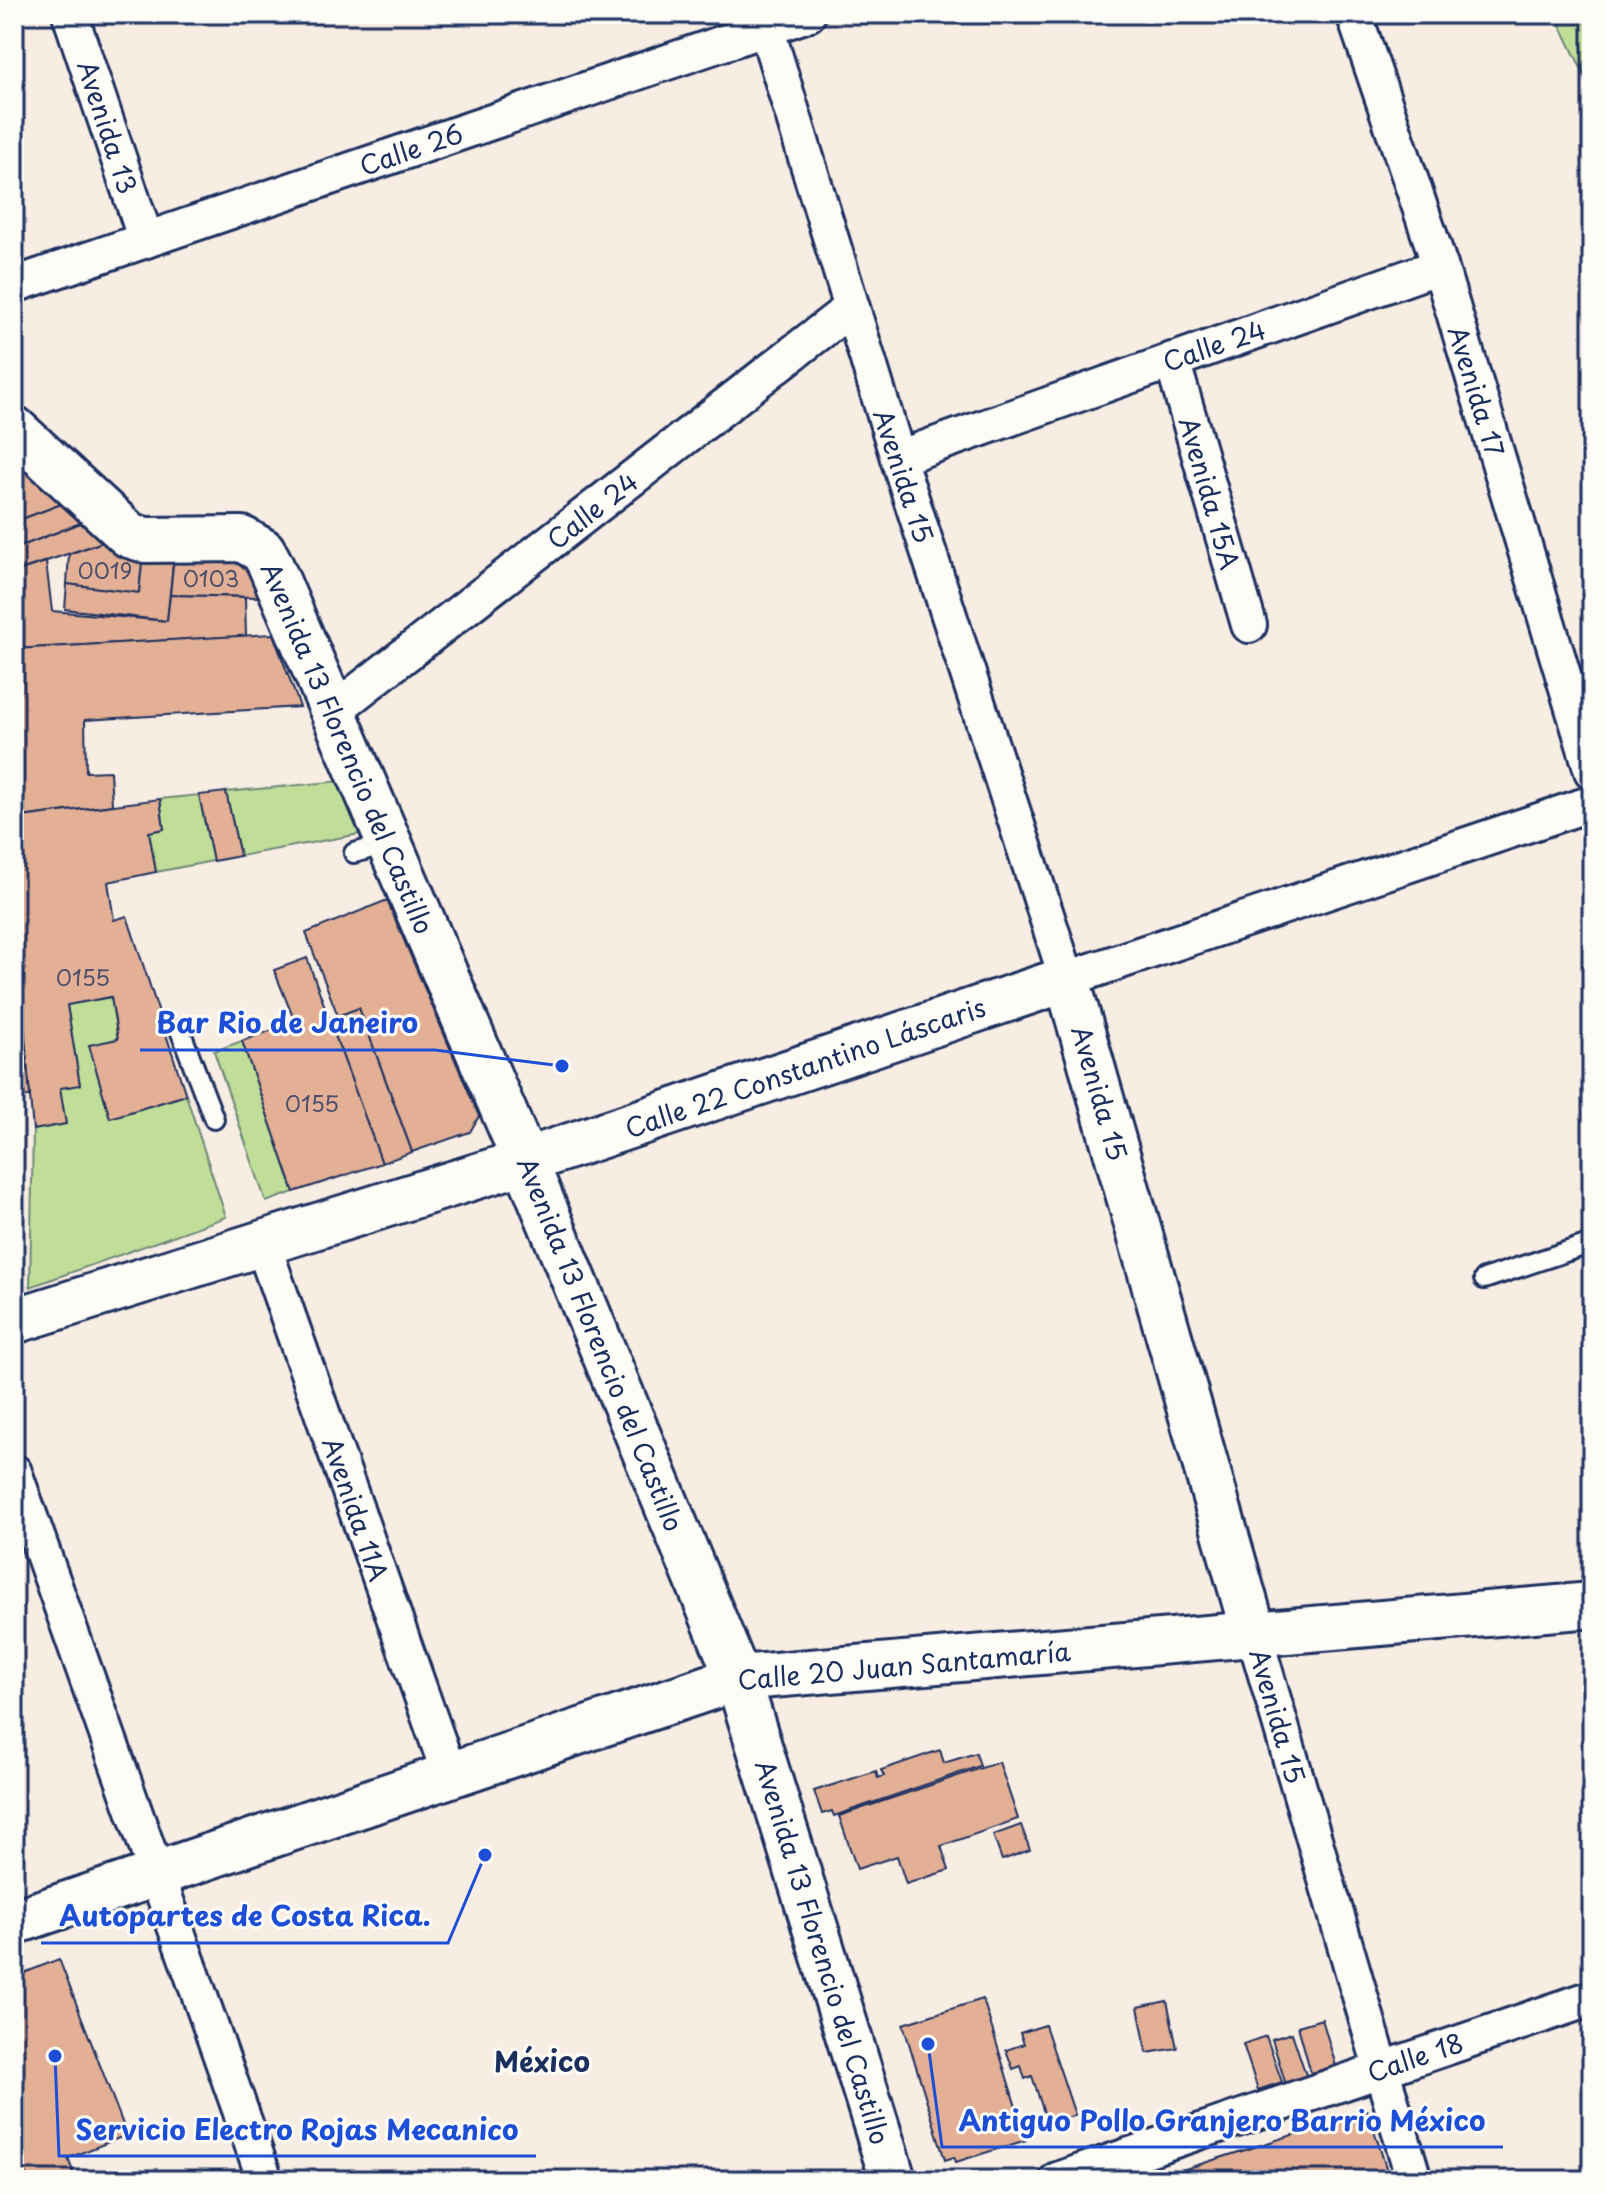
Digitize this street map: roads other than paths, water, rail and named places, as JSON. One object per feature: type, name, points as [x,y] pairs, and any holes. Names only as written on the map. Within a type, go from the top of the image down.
[{"type":"street","name":"Avenida 13","points":[[70,14],[146,240]]},
{"type":"street","name":"Calle 26","points":[[14,285],[764,22],[808,14]]},
{"type":"street","name":"Avenida 17","points":[[1354,14],[1440,266],[1592,771]]},
{"type":"street","name":"Avenida 15","points":[[764,22],[898,458],[1067,979],[1414,2180]]},
{"type":"street","name":"Calle 24","points":[[898,458],[1440,266]]},
{"type":"street","name":"Calle 24","points":[[333,711],[851,308]]},
{"type":"street","name":"Avenida 15A","points":[[1172,360],[1249,625]]},
{"type":"street","name":"Avenida 13 Florencio del Castillo","points":[[14,429],[129,535],[145,540],[242,539],[263,551],[270,564],[333,711],[372,848],[525,1161],[738,1678],[893,2180]]},
{"type":"street","name":"Calle 22 Constantino Láscaris","points":[[14,1321],[525,1161],[1592,803]]},
{"type":"street","name":"Avenida 11A","points":[[263,1245],[449,1773]]},
{"type":"street","points":[[14,1472],[265,2180]]},
{"type":"street","name":"Calle 20 Juan Santamaría","points":[[14,1922],[738,1678],[1592,1605]]},
{"type":"street","name":"Calle 18","points":[[1057,2180],[1592,1998]]},
{"type":"lane","points":[[180,1030],[214,1119]]},
{"type":"lane","points":[[1484,1279],[1592,1243]]},
{"type":"place","name":"Bar Rio de Janeiro","points":[[562,1066]]},
{"type":"place","name":"Autopartes de Costa Rica.","points":[[485,1855]]},
{"type":"place","name":"Antiguo Pollo Granjero Barrio México","points":[[928,2044]]},
{"type":"place","name":"Servicio Electro Rojas Mecanico","points":[[55,2056]]},
{"type":"district","name":"México","points":[[542,2060]]}]
